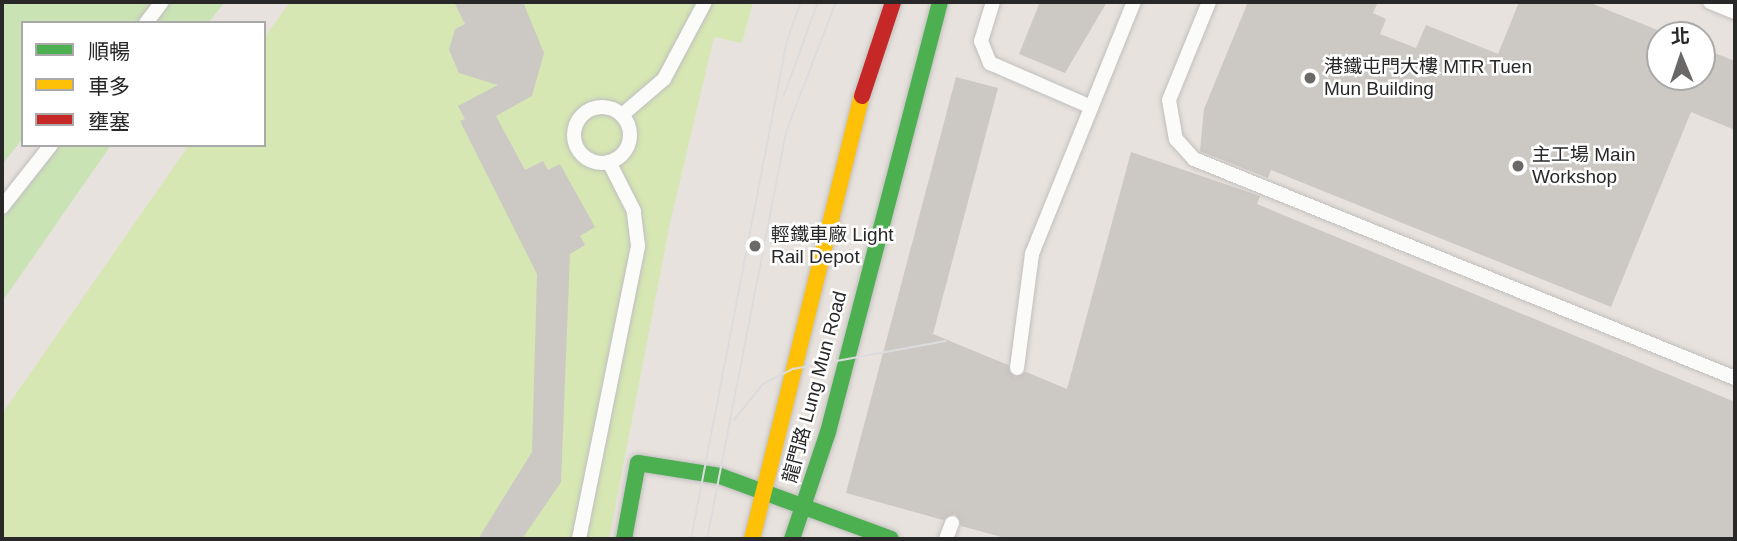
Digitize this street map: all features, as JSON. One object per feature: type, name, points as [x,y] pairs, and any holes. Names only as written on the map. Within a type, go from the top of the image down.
[{"type":"main road","name":"龍門路 Lung Mun Road","points":[[752,539],[846,146],[894,2]]},
{"type":"main road","name":"龍門路 Lung Mun Road","points":[[792,539],[804,504],[940,2]]},
{"type":"main road","points":[[624,539],[638,463],[764,490],[891,539]]},
{"type":"lane","points":[[148,21],[162,2]]},
{"type":"lane","points":[[622,115],[664,79],[705,2]]},
{"type":"lane","points":[[993,2],[981,41],[990,63],[1091,107]]},
{"type":"lane","points":[[1017,368],[1031,254],[1134,2]]},
{"type":"lane","points":[[1209,2],[1169,100],[1176,139],[1195,159],[1735,378]]},
{"type":"lane","points":[[1710,2],[1735,12]]},
{"type":"lane","points":[[579,539],[638,246],[636,219],[608,162],[582,154],[575,128],[595,108],[622,115]]},
{"type":"lane","points":[[608,162],[628,146],[622,115]]},
{"type":"lane","points":[[2,207],[49,147]]},
{"type":"lane","points":[[946,539],[953,523]]},
{"type":"green space","points":[[2,2],[225,2],[210,21],[21,21],[21,141],[2,165]]},
{"type":"green space","points":[[290,2],[753,2],[742,43],[714,37],[670,223],[609,539],[2,539],[2,414],[188,147],[266,147],[266,35]]},
{"type":"green space","points":[[57,147],[110,147],[2,302],[2,220]]},
{"type":"building","points":[[454,2],[523,2],[544,53],[532,96],[496,116],[525,170],[543,161],[548,170],[560,164],[595,227],[580,236],[585,245],[570,254],[561,482],[522,539],[478,539],[532,452],[537,274],[460,121],[465,119],[458,106],[498,85],[459,73],[449,50],[455,29],[465,24]]},
{"type":"building","points":[[1040,2],[1107,2],[1065,73],[1019,54]]},
{"type":"building","points":[[1248,2],[1378,2],[1373,13],[1386,19],[1380,34],[1416,48],[1426,25],[1498,54],[1519,2],[1588,2],[1646,25],[1646,91],[1716,91],[1716,54],[1735,61],[1735,130],[1691,112],[1611,307],[1271,170],[1268,178],[1200,151],[1204,109]]},
{"type":"building","points":[[956,77],[998,88],[933,334],[1008,365],[1015,377],[1026,372],[1067,389],[1131,152],[1260,196],[1257,204],[1735,402],[1735,539],[1009,539],[961,526],[955,514],[943,520],[846,493]]},
{"type":"tram line","points":[[691,539],[787,40],[801,2]]},
{"type":"tram line","points":[[784,95],[818,2]]},
{"type":"tram line","points":[[707,539],[786,132],[836,2]]},
{"type":"tram line","points":[[734,420],[763,384],[793,369],[945,341]]},
{"type":"traffic: fast","points":[[792,539],[828,432],[940,2]]},
{"type":"traffic: fast","points":[[624,539],[638,463],[720,476],[891,539]]},
{"type":"traffic: slow","points":[[752,539],[862,96]]},
{"type":"traffic: jam","points":[[862,96],[893,2]]},
{"type":"place","name":"港鐵屯門大樓 MTR Tuen Mun Building","points":[[1310,78]]},
{"type":"place","name":"主工場 Main Workshop","points":[[1518,166]]},
{"type":"place","name":"輕鐵車廠 Light Rail Depot","points":[[755,246]]}]
